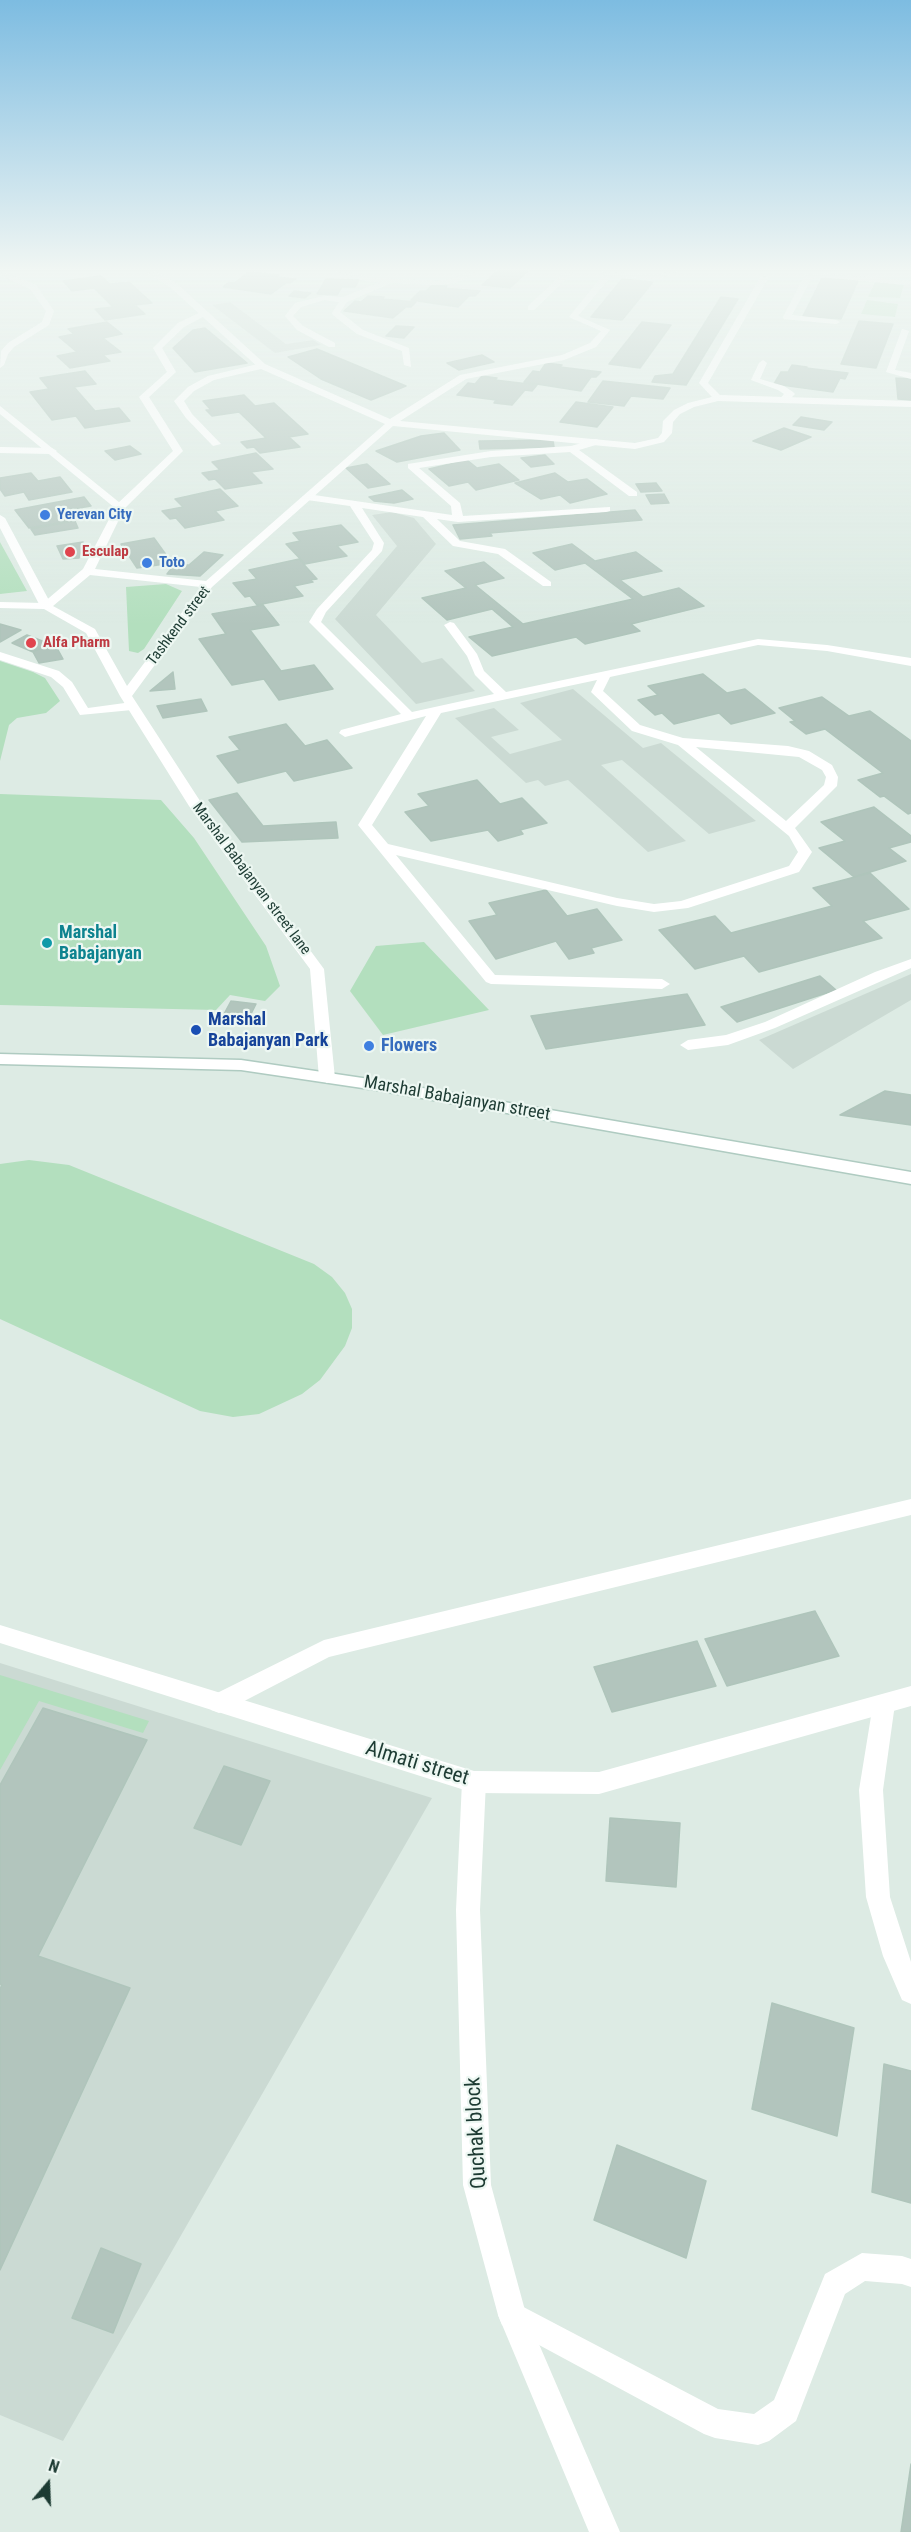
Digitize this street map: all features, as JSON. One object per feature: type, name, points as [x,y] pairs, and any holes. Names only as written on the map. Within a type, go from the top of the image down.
[{"type":"street","points":[[46,606],[88,570],[120,507],[178,451],[144,397],[153,389]]},
{"type":"street","points":[[191,389],[179,401],[189,416],[216,444]]},
{"type":"street","points":[[315,389],[392,423],[635,446],[662,440],[668,421],[678,412],[691,405],[718,398],[911,404]]},
{"type":"street","name":"Tashkend street","points":[[129,701],[208,585],[392,423],[444,389]]},
{"type":"street","points":[[709,389],[718,398]]},
{"type":"street","points":[[783,389],[790,394],[784,400]]},
{"type":"street","points":[[0,409],[120,507]]},
{"type":"street","points":[[458,519],[456,505],[411,466],[490,454],[572,449],[596,442]]},
{"type":"street","points":[[572,449],[633,494]]},
{"type":"street","points":[[0,450],[52,452]]},
{"type":"street","points":[[307,497],[458,519],[606,509]]},
{"type":"street","points":[[354,504],[378,543],[377,551],[321,611],[315,622],[409,717]]},
{"type":"street","points":[[426,514],[457,543],[501,551],[547,584]]},
{"type":"street","points":[[0,518],[46,606]]},
{"type":"street","points":[[88,570],[208,585]]},
{"type":"street","points":[[0,604],[46,606],[91,631],[129,701],[84,712],[68,685],[55,674],[0,656]]},
{"type":"street","points":[[450,625],[473,656],[478,672],[504,697]]},
{"type":"street","points":[[345,733],[409,717],[758,642],[828,648],[911,662]]},
{"type":"street","points":[[605,675],[597,692],[636,728],[682,741],[788,750],[804,754],[827,768],[832,777],[830,786],[787,828]]},
{"type":"street","name":"Marshal Babajanyan street lane","points":[[129,701],[196,806],[317,969],[327,1078]]},
{"type":"street","points":[[435,712],[364,825],[491,979],[662,984]]},
{"type":"street","points":[[386,849],[617,902],[654,908],[683,905],[794,869],[805,852],[794,834],[682,741]]},
{"type":"street","points":[[688,1045],[728,1040],[770,1025],[911,963]]},
{"type":"street","name":"Marshal Babajanyan street","points":[[0,1059],[241,1065],[911,1178]]},
{"type":"street","points":[[219,1703],[324,1649],[911,1507]]},
{"type":"street","name":"Almati street","points":[[0,1634],[474,1782],[599,1783],[911,1696]]},
{"type":"street","points":[[884,1704],[870,1790],[878,1897],[892,1947],[911,1991]]},
{"type":"street","name":"Quchak block","points":[[474,1782],[468,1910],[477,2186],[512,2315],[605,2532]]},
{"type":"street","points":[[512,2315],[716,2423],[758,2430],[785,2410],[835,2284],[862,2267],[911,2272]]},
{"type":"shaded area","points":[[392,512],[414,518],[436,544],[376,615],[422,663],[442,658],[475,691],[416,704],[335,619],[397,546],[372,515]]},
{"type":"shaded area","points":[[573,689],[643,748],[661,743],[756,821],[709,834],[622,760],[601,765],[686,841],[648,852],[568,780],[545,786],[538,780],[526,783],[455,718],[494,708],[519,730],[491,737],[510,754],[562,740],[520,703]]},
{"type":"shaded area","points":[[911,974],[911,1000],[793,1069],[759,1040]]},
{"type":"shaded area","points":[[0,1663],[432,1798],[63,2441],[0,2415]]},
{"type":"green space","points":[[0,542],[27,591],[0,594]]},
{"type":"green space","points":[[166,584],[182,591],[144,649],[138,653],[129,651],[126,587]]},
{"type":"green space","points":[[0,661],[45,678],[60,701],[46,713],[17,718],[9,725],[0,761]]},
{"type":"green space","points":[[0,794],[161,800],[194,838],[266,946],[280,986],[265,1001],[230,995],[216,1010],[0,1005]]},
{"type":"green space","points":[[424,942],[489,1010],[383,1035],[350,991],[376,946]]},
{"type":"green space","points":[[29,1160],[69,1165],[314,1264],[332,1277],[345,1293],[352,1309],[352,1328],[345,1346],[320,1380],[302,1394],[259,1414],[233,1417],[200,1411],[0,1319],[0,1164]]},
{"type":"green space","points":[[0,1675],[149,1721],[143,1733],[39,1701],[0,1770]]},
{"type":"building","points":[[76,389],[95,411],[119,408],[130,421],[85,428],[76,416],[52,420],[30,392]]},
{"type":"building","points":[[345,389],[398,389],[371,400]]},
{"type":"building","points":[[462,389],[534,389],[525,390],[512,405],[494,403],[496,400],[457,395]]},
{"type":"building","points":[[597,389],[669,389],[663,399],[631,396],[624,406],[588,402]]},
{"type":"building","points":[[812,389],[834,389],[833,392]]},
{"type":"building","points":[[897,389],[911,389],[911,400],[898,399]]},
{"type":"building","points":[[244,395],[255,406],[274,403],[308,434],[289,437],[300,447],[260,453],[254,447],[247,448],[241,442],[266,438],[239,412],[212,416],[206,410],[211,410],[203,401]]},
{"type":"building","points":[[576,402],[613,407],[597,427],[560,422]]},
{"type":"building","points":[[801,417],[832,422],[824,430],[793,425]]},
{"type":"building","points":[[784,428],[811,437],[781,450],[753,441]]},
{"type":"building","points":[[444,433],[460,450],[397,462],[376,451],[421,436]]},
{"type":"building","points":[[553,440],[554,447],[480,449],[479,441]]},
{"type":"building","points":[[130,446],[141,454],[115,460],[105,451]]},
{"type":"building","points":[[256,453],[273,469],[251,472],[262,483],[225,489],[215,479],[209,480],[202,473],[220,470],[212,462]]},
{"type":"building","points":[[545,455],[554,464],[531,467],[521,458]]},
{"type":"building","points":[[467,460],[477,468],[499,464],[519,480],[476,490],[468,482],[449,486],[429,469]]},
{"type":"building","points":[[367,464],[390,484],[368,488],[346,468]]},
{"type":"building","points":[[31,473],[38,481],[60,477],[72,492],[29,500],[24,492],[5,496],[0,489],[0,478]]},
{"type":"building","points":[[555,473],[568,482],[587,479],[607,494],[570,503],[560,495],[541,499],[515,483]]},
{"type":"building","points":[[656,483],[662,491],[641,492],[636,484]]},
{"type":"building","points":[[220,489],[238,506],[215,511],[224,520],[185,528],[176,518],[170,519],[162,511],[183,507],[175,499]]},
{"type":"building","points":[[402,490],[413,499],[394,503],[374,501],[369,497]]},
{"type":"building","points":[[664,494],[669,503],[651,504],[646,495]]},
{"type":"building","name":"Yerevan City","points":[[84,497],[91,506],[67,510],[75,520],[29,528],[15,510]]},
{"type":"building","points":[[635,510],[642,520],[490,533],[492,536],[460,539],[453,525]]},
{"type":"building","points":[[75,521],[78,528],[35,535],[31,529]]},
{"type":"building","points":[[341,525],[358,542],[337,546],[347,556],[305,564],[286,544],[300,541],[293,533]]},
{"type":"building","points":[[154,538],[172,563],[137,568],[121,544]]},
{"type":"building","name":"Esculap","points":[[83,542],[79,558],[63,559],[57,546]]},
{"type":"building","points":[[572,544],[595,561],[636,552],[662,571],[620,580],[643,597],[679,588],[704,606],[631,624],[640,631],[585,644],[576,637],[492,656],[469,637],[513,627],[492,609],[447,620],[422,598],[466,588],[445,571],[484,562],[504,578],[475,585],[523,624],[633,599],[585,563],[555,570],[533,553]]},
{"type":"building","points":[[204,552],[223,555],[200,576],[167,574],[174,565],[189,565]]},
{"type":"building","points":[[299,559],[317,579],[294,586],[303,596],[257,605],[250,596],[245,597],[233,583],[257,579],[249,570]]},
{"type":"building","points":[[263,605],[279,625],[250,630],[281,671],[314,665],[333,689],[279,700],[264,679],[232,685],[199,639],[226,634],[212,614]]},
{"type":"building","points":[[0,624],[21,630],[0,642]]},
{"type":"building","name":"Alfa Pharm","points":[[27,635],[50,644],[33,652],[12,643]]},
{"type":"building","points":[[50,644],[57,648],[63,659],[39,663],[33,652]]},
{"type":"building","points":[[173,672],[175,689],[150,691]]},
{"type":"building","points":[[703,674],[727,693],[745,689],[775,713],[731,724],[719,713],[674,724],[662,713],[655,715],[638,700],[658,695],[648,686]]},
{"type":"building","points":[[822,697],[849,716],[870,711],[911,741],[911,813],[908,814],[884,796],[880,797],[858,780],[883,773],[825,729],[806,734],[790,722],[795,721],[779,708]]},
{"type":"building","points":[[201,699],[207,711],[163,718],[157,706]]},
{"type":"building","points":[[286,724],[305,746],[327,740],[352,768],[294,781],[286,771],[238,783],[217,756],[240,750],[229,737]]},
{"type":"building","points":[[477,780],[500,804],[522,798],[547,823],[520,830],[523,834],[498,841],[488,830],[431,841],[405,812],[429,806],[418,794]]},
{"type":"building","points":[[237,793],[263,826],[336,822],[338,838],[242,842],[209,800]]},
{"type":"building","points":[[874,807],[911,836],[911,842],[889,848],[906,861],[854,877],[819,848],[845,841],[821,822]]},
{"type":"building","points":[[870,873],[909,909],[863,921],[882,938],[759,972],[744,956],[695,969],[659,930],[715,916],[731,933],[832,906],[813,888]]},
{"type":"building","points":[[546,890],[567,916],[597,909],[622,940],[591,948],[594,953],[569,959],[556,941],[496,959],[469,921],[497,915],[489,903]]},
{"type":"building","points":[[820,976],[836,990],[737,1022],[721,1007]]},
{"type":"building","points":[[687,994],[705,1025],[546,1049],[531,1016]]},
{"type":"building","points":[[231,1001],[256,1004],[249,1018],[224,1014]]},
{"type":"building","points":[[885,1091],[911,1095],[911,1125],[840,1115]]},
{"type":"building","points":[[815,1611],[839,1656],[727,1686],[705,1639]]},
{"type":"building","points":[[697,1641],[716,1686],[612,1712],[594,1667]]},
{"type":"building","points":[[43,1708],[147,1740],[38,1956],[130,1988],[0,2270],[0,1989],[2,1985],[0,1984],[0,1785]]},
{"type":"building","points":[[224,1766],[270,1781],[241,1845],[194,1828]]},
{"type":"building","points":[[610,1818],[680,1823],[676,1887],[606,1881]]},
{"type":"building","points":[[772,2003],[854,2028],[837,2136],[752,2109]]},
{"type":"building","points":[[884,2064],[911,2071],[911,2203],[872,2192]]},
{"type":"building","points":[[617,2145],[706,2181],[686,2258],[594,2220]]},
{"type":"building","points":[[101,2248],[141,2264],[113,2333],[72,2318]]},
{"type":"building","points":[[911,2464],[911,2532],[901,2532]]},
{"type":"place","name":"Yerevan City","points":[[45,515]]},
{"type":"place","name":"Esculap","points":[[70,552]]},
{"type":"place","name":"Toto","points":[[147,563]]},
{"type":"place","name":"Alfa Pharm","points":[[31,643]]},
{"type":"place","name":"Marshal Babajanyan","points":[[47,943]]},
{"type":"place","name":"Marshal Babajanyan Park","points":[[196,1030]]},
{"type":"place","name":"Flowers","points":[[369,1046]]}]
